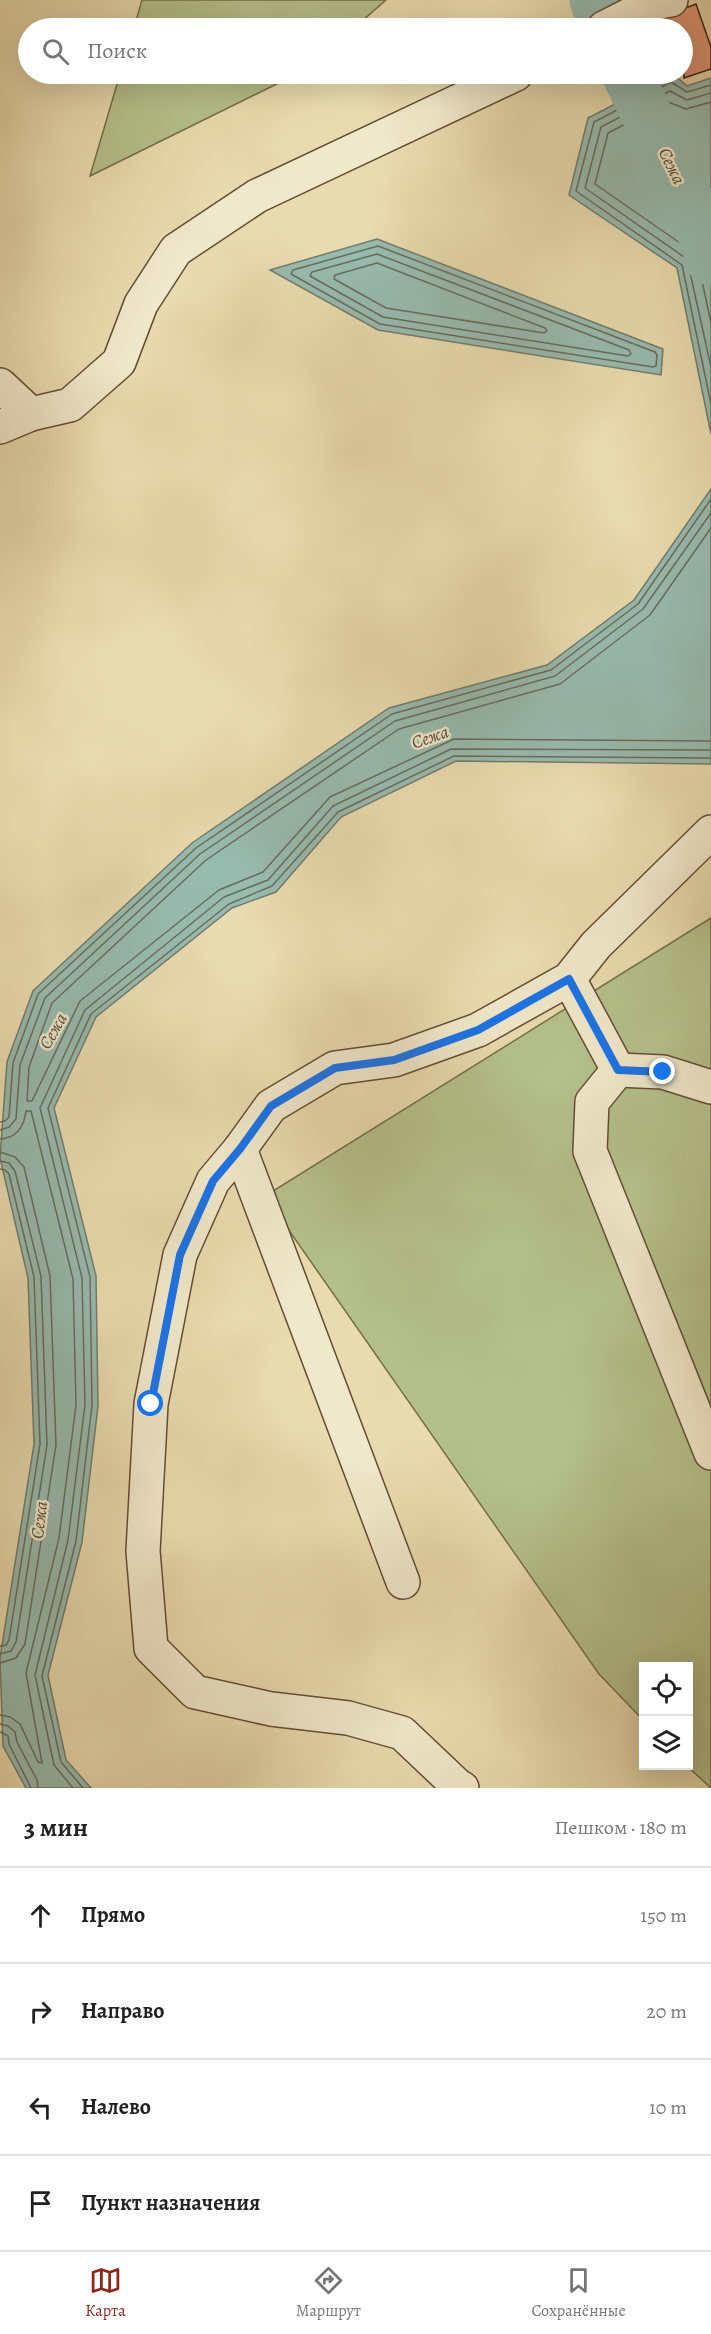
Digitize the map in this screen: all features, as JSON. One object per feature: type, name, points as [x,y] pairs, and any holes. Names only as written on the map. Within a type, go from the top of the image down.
[{"type":"street","points":[[624,18],[654,3],[671,0]]},
{"type":"street","points":[[0,427],[31,414],[70,405],[119,362],[141,304],[176,250],[257,196],[495,84]]},
{"type":"street","points":[[0,385],[31,414]]},
{"type":"street","points":[[462,1788],[402,1733],[348,1718],[271,1709],[195,1692],[151,1648],[143,1551],[151,1404],[180,1255],[213,1181],[271,1106],[335,1068],[394,1060],[478,1030],[569,979],[596,945],[711,832]]},
{"type":"street","points":[[569,979],[618,1070]]},
{"type":"street","points":[[618,1070],[663,1072],[711,1087]]},
{"type":"street","points":[[618,1070],[592,1102],[590,1151],[711,1453]]},
{"type":"street","points":[[240,1149],[403,1582]]},
{"type":"green space","points":[[142,0],[386,0],[365,18],[137,18]]},
{"type":"green space","points":[[117,84],[277,84],[90,176]]},
{"type":"green space","points":[[711,918],[711,1788],[691,1770],[693,1662],[639,1662],[639,1716],[599,1674],[265,1196]]},
{"type":"water","points":[[711,78],[711,434],[677,268],[569,195],[588,118],[654,84],[685,84],[687,86]]},
{"type":"water","points":[[377,239],[663,349],[661,375],[378,330],[270,270]]},
{"type":"water","points":[[711,489],[711,764],[456,761],[341,817],[276,892],[232,908],[96,1017],[54,1108],[96,1276],[98,1406],[82,1542],[48,1675],[66,1760],[91,1788],[26,1788],[3,1746],[0,1658],[34,1444],[28,1278],[0,1158],[7,1062],[33,991],[192,843],[389,708],[547,665],[634,600]]},
{"type":"building","points":[[696,4],[711,47],[711,69],[693,75],[693,18],[662,17]]},
{"type":"waterway","name":"Сежа","points":[[595,0],[599,11]]},
{"type":"waterway","name":"Сежа","points":[[632,84],[701,227],[711,260]]},
{"type":"route","points":[[151,1404],[180,1255],[213,1181],[271,1106],[335,1068],[394,1060],[478,1030],[569,979],[618,1070],[663,1072]]}]
